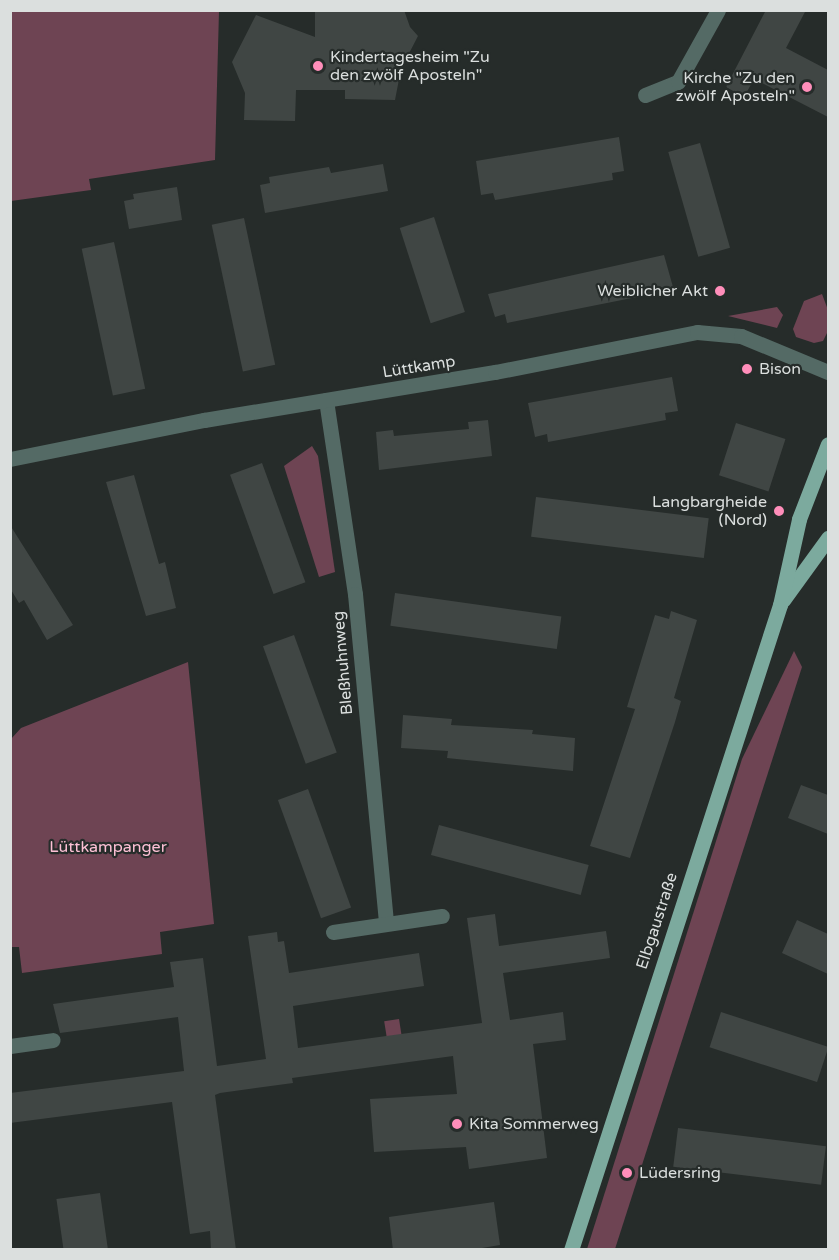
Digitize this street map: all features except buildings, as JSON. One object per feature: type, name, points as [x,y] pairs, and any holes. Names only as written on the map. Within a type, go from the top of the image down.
[{"type":"main road","name":"Elbgaustraße","points":[[571,1250],[780,605],[799,519],[828,444]]},
{"type":"main road","name":"Elbgaustraße","points":[[780,605],[828,538]]},
{"type":"street","points":[[645,95],[678,82],[718,10]]},
{"type":"street","name":"Lüttkamp","points":[[10,459],[204,420],[697,332],[741,336],[828,372]]},
{"type":"street","name":"Bleßhuhnweg","points":[[326,400],[355,594],[386,924]]},
{"type":"street","points":[[333,932],[442,916]]},
{"type":"street","points":[[10,1046],[53,1040]]},
{"type":"green space","points":[[10,11],[219,11],[215,160],[89,179],[91,190],[11,201]]},
{"type":"green space","points":[[822,294],[828,310],[828,331],[823,341],[814,343],[796,337],[793,329],[804,301]]},
{"type":"green space","points":[[777,307],[783,315],[777,328],[728,316]]},
{"type":"green space","points":[[312,446],[318,456],[335,572],[319,577],[284,466]]},
{"type":"green space","points":[[794,651],[802,667],[615,1249],[587,1249],[742,759]]},
{"type":"green space","name":"Lüttkampanger","points":[[188,662],[214,924],[160,932],[162,954],[22,973],[19,947],[11,947],[11,739],[21,728]]},
{"type":"green space","points":[[399,1019],[405,1058],[390,1060],[384,1021]]},
{"type":"place","name":"Kindertagesheim \"Zu den zwölf Aposteln\"","points":[[318,66]]},
{"type":"place","name":"Kirche \"Zu den zwölf Aposteln\"","points":[[807,87]]},
{"type":"place","name":"Weiblicher Akt","points":[[720,291]]},
{"type":"place","name":"Bison","points":[[747,369]]},
{"type":"place","name":"Langbargheide (Nord)","points":[[779,511]]},
{"type":"place","name":"Kita Sommerweg","points":[[457,1124]]},
{"type":"place","name":"Lüdersring","points":[[627,1173]]}]
